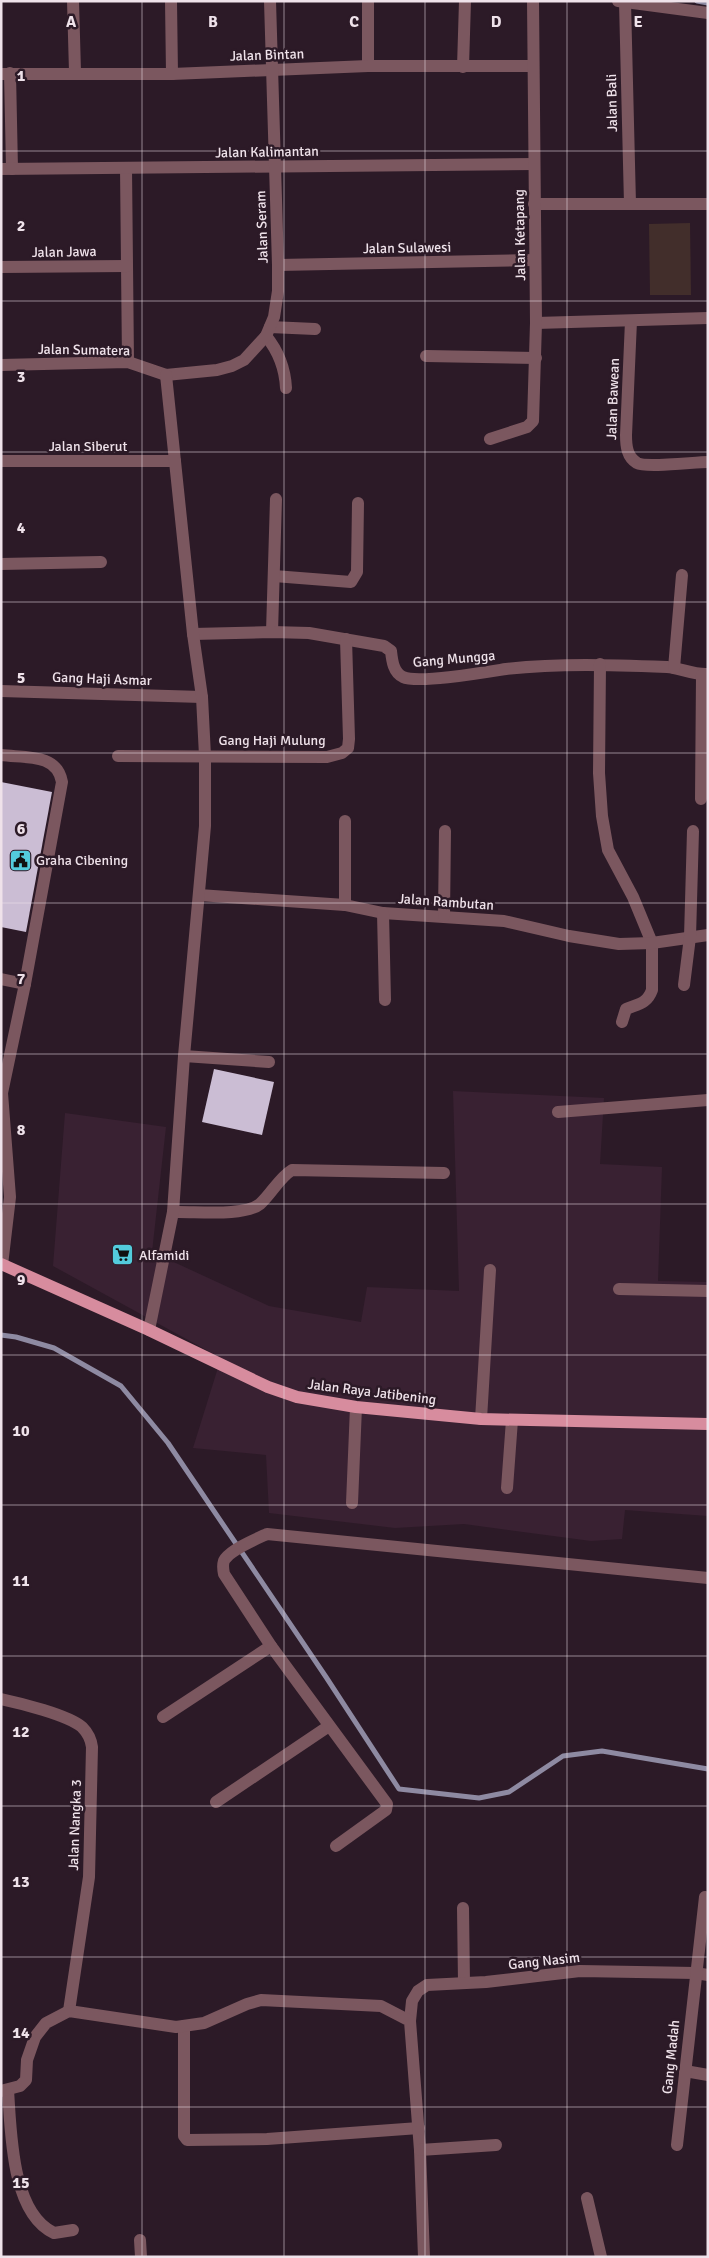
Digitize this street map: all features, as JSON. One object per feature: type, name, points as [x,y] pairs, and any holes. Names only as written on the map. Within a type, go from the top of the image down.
[{"type":"main road","name":"Jalan Raya Jatibening","points":[[2,1264],[149,1330],[268,1387],[297,1397],[356,1407],[481,1419],[708,1424]]},
{"type":"street","points":[[73,1],[75,72]]},
{"type":"street","points":[[171,1],[172,74]]},
{"type":"street","name":"Jalan Seram","points":[[166,375],[217,370],[244,360],[268,332],[274,318],[278,291],[278,265],[270,1]]},
{"type":"street","points":[[368,1],[368,66]]},
{"type":"street","points":[[463,67],[465,1]]},
{"type":"street","name":"Jalan Ketapang","points":[[490,439],[527,427],[534,420],[536,323],[533,1]]},
{"type":"street","points":[[621,2],[708,13]]},
{"type":"street","name":"Jalan Bali","points":[[621,2],[630,204]]},
{"type":"street","name":"Jalan Bintan","points":[[6,74],[75,72],[172,74],[368,66],[533,66]]},
{"type":"street","points":[[6,74],[7,169]]},
{"type":"street","name":"Jalan Kalimantan","points":[[7,169],[534,164]]},
{"type":"street","points":[[126,168],[128,362]]},
{"type":"street","points":[[534,204],[708,204]]},
{"type":"street","name":"Jalan Sulawesi","points":[[278,265],[535,260]]},
{"type":"street","name":"Jalan Jawa","points":[[1,268],[127,266]]},
{"type":"street","points":[[536,323],[708,318]]},
{"type":"street","name":"Jalan Bawean","points":[[631,321],[626,435],[629,454],[632,459],[642,465],[708,462]]},
{"type":"street","points":[[286,388],[281,361],[268,332],[315,329]]},
{"type":"street","points":[[426,356],[536,358]]},
{"type":"street","name":"Jalan Sumatera","points":[[1,365],[128,362],[166,375]]},
{"type":"street","points":[[149,1330],[173,1212],[184,1056],[205,826],[206,756],[202,697],[193,634],[166,375]]},
{"type":"street","name":"Jalan Siberut","points":[[1,461],[175,461]]},
{"type":"street","points":[[272,632],[276,499]]},
{"type":"street","points":[[274,576],[351,582],[357,572],[358,503]]},
{"type":"street","points":[[1,564],[101,562]]},
{"type":"street","points":[[674,668],[682,575]]},
{"type":"street","name":"Gang Mungga","points":[[193,634],[309,633],[388,647],[391,651],[394,668],[403,677],[411,678],[451,677],[509,669],[600,664],[674,668],[705,674]]},
{"type":"street","name":"Gang Haji Mulung","points":[[206,756],[326,756],[342,752],[348,748],[346,639]]},
{"type":"street","points":[[600,664],[599,773],[608,850],[633,897],[652,943],[652,990],[649,998],[644,1003],[626,1009],[622,1022]]},
{"type":"street","points":[[701,799],[705,674]]},
{"type":"street","name":"Gang Haji Asmar","points":[[1,691],[202,697]]},
{"type":"street","points":[[1,755],[47,761],[58,768],[62,782],[25,984],[2,1093],[10,1197],[2,1264]]},
{"type":"street","points":[[118,756],[206,756]]},
{"type":"street","points":[[345,821],[345,905]]},
{"type":"street","points":[[444,916],[445,831]]},
{"type":"street","points":[[684,986],[690,937],[694,831]]},
{"type":"street","name":"Jalan Rambutan","points":[[198,895],[345,905],[384,913],[504,921],[569,936],[619,944],[652,943],[708,935]]},
{"type":"street","points":[[384,913],[385,1000]]},
{"type":"street","points":[[1,979],[25,984]]},
{"type":"street","points":[[184,1056],[269,1062]]},
{"type":"street","points":[[558,1112],[708,1100]]},
{"type":"street","points":[[173,1212],[248,1211],[260,1204],[286,1174],[292,1170],[444,1173]]},
{"type":"street","points":[[481,1419],[490,1270]]},
{"type":"street","points":[[618,1288],[708,1291]]},
{"type":"street","points":[[352,1503],[356,1407]]},
{"type":"street","points":[[507,1488],[512,1420]]},
{"type":"street","points":[[336,1846],[386,1810],[387,1804],[271,1646],[224,1574],[223,1565],[225,1558],[247,1543],[267,1534],[708,1578]]},
{"type":"street","points":[[163,1717],[271,1646]]},
{"type":"street","name":"Jalan Nangka 3","points":[[1,1699],[20,1702],[81,1726],[90,1738],[92,1747],[89,1877],[69,2011]]},
{"type":"street","points":[[216,1802],[330,1726]]},
{"type":"street","name":"Gang Madah","points":[[676,2145],[685,2071],[701,1974],[705,1897]]},
{"type":"street","points":[[463,1908],[464,1983]]},
{"type":"street","name":"Gang Nasim","points":[[424,2257],[419,2128],[410,2021],[412,2001],[418,1991],[427,1985],[580,1971],[701,1974]]},
{"type":"street","points":[[72,2230],[54,2233],[39,2223],[32,2212],[18,2176],[13,2153],[5,2090],[20,2086],[26,2080],[28,2060],[34,2037],[46,2022],[69,2011],[176,2027],[204,2023],[247,2004],[261,2000],[382,2006],[410,2021]]},
{"type":"street","points":[[184,2026],[184,2136],[187,2140],[266,2139],[419,2128]]},
{"type":"street","points":[[685,2071],[708,2075]]},
{"type":"street","points":[[420,2150],[496,2145]]},
{"type":"street","points":[[586,2198],[601,2257]]},
{"type":"street","points":[[140,2240],[140,2257]]},
{"type":"shaded area","points":[[690,223],[691,295],[650,295],[649,224]]},
{"type":"shaded area","points":[[453,1091],[604,1098],[600,1164],[662,1167],[658,1281],[708,1282],[708,1516],[625,1510],[622,1539],[591,1541],[464,1524],[395,1528],[269,1513],[266,1455],[193,1448],[221,1358],[53,1266],[65,1113],[166,1127],[152,1252],[269,1306],[361,1322],[367,1287],[459,1291]]},
{"type":"building","name":"Graha Cibening","points":[[1,782],[52,792],[26,932],[1,927]]},
{"type":"building","points":[[214,1069],[274,1082],[262,1135],[202,1122]]},
{"type":"waterway","points":[[697,1],[708,3]]},
{"type":"waterway","points":[[1,1335],[16,1337],[54,1348],[121,1386],[168,1443],[399,1789],[479,1798],[509,1792],[563,1756],[602,1751],[708,1769]]},
{"type":"place","name":"Graha Cibening","points":[[20,860]]},
{"type":"place","name":"Alfamidi","points":[[123,1255]]}]
